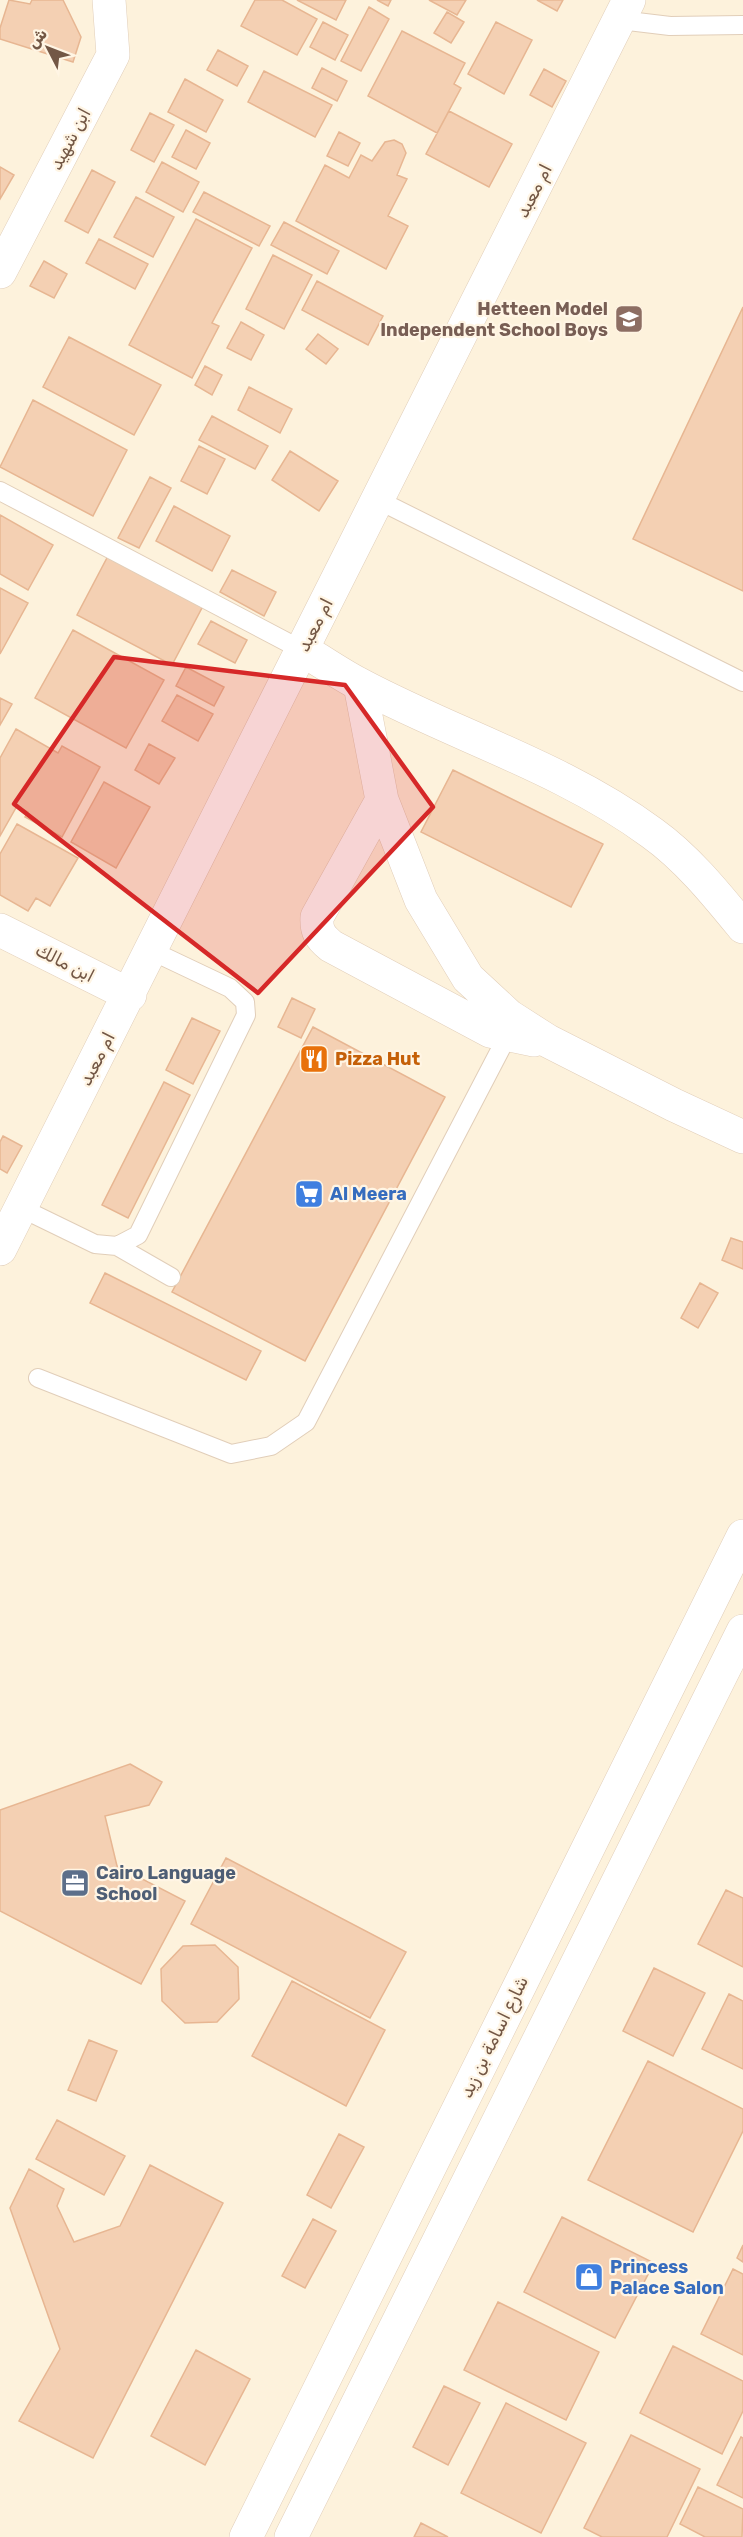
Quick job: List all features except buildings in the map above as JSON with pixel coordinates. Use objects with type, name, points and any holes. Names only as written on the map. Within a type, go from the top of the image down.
[{"type":"street","name":"ابن شهيد","points":[[0,272],[113,56],[109,0]]},
{"type":"street","name":"ام معبد","points":[[0,1249],[130,996],[625,10]]},
{"type":"street","points":[[302,650],[360,685],[550,773],[617,809],[654,834],[706,883],[743,927]]},
{"type":"street","points":[[360,685],[382,800],[421,900],[468,978],[509,1016],[548,1041],[743,1137]]},
{"type":"street","points":[[382,800],[321,908],[316,928],[321,938],[331,946],[490,1031],[522,1040],[548,1041]]},
{"type":"street","name":"ابن مالك","points":[[0,930],[130,996]]},
{"type":"street","name":"شارع اسامة بن زيد","points":[[246,2537],[743,1536]]},
{"type":"street","points":[[291,2537],[743,1631]]},
{"type":"lane","points":[[625,10],[670,26],[743,25]]},
{"type":"lane","points":[[0,491],[302,650]]},
{"type":"lane","points":[[378,500],[743,682]]},
{"type":"lane","points":[[117,1246],[138,1235],[246,1015],[245,1002],[230,988],[152,951]]},
{"type":"lane","points":[[38,1378],[231,1454],[272,1446],[306,1422],[508,1035]]},
{"type":"lane","points":[[21,1208],[88,1241],[117,1246],[171,1277]]},
{"type":"highlighted area","points":[[114,657],[345,685],[433,807],[258,993],[14,804]]},
{"type":"place","name":"Hetteen Model Independent School Boys","points":[[629,319]]},
{"type":"place","name":"Pizza Hut","points":[[314,1059]]},
{"type":"place","name":"Al Meera","points":[[309,1194]]},
{"type":"place","name":"Cairo Language School","points":[[75,1883]]},
{"type":"place","name":"Princess Palace Salon","points":[[589,2277]]}]
